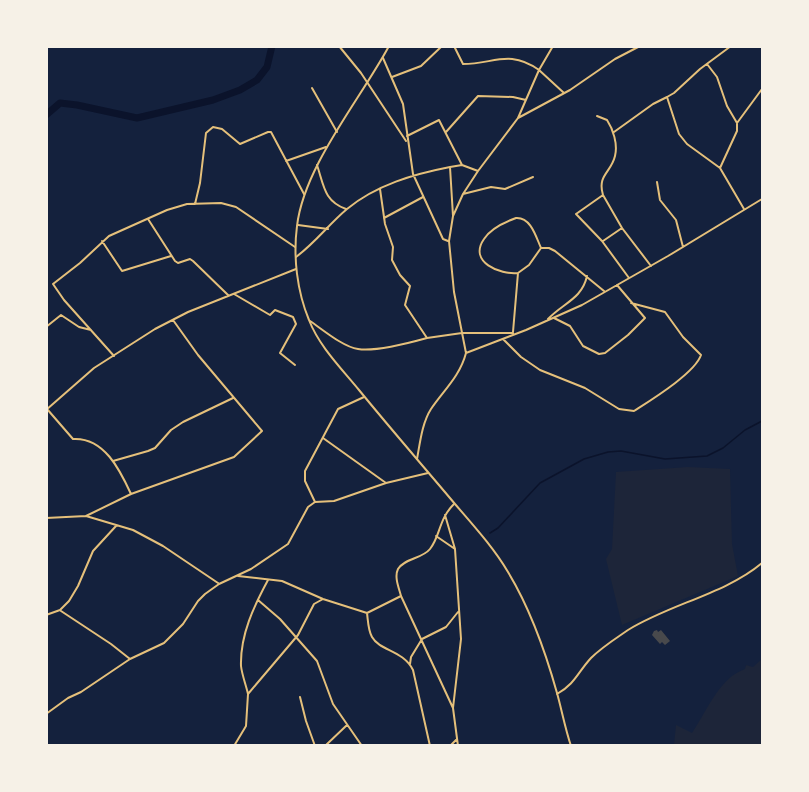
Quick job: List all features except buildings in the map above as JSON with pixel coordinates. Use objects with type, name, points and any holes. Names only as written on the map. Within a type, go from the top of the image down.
[{"type":"street","points":[[339,46],[368,84],[408,144]]},
{"type":"street","points":[[389,46],[317,165],[304,194],[295,247],[296,269],[309,321],[328,353],[455,504],[507,570],[526,603],[538,631],[571,746]]},
{"type":"street","points":[[392,77],[421,66],[442,46]]},
{"type":"street","points":[[454,46],[463,64],[506,58],[527,62],[564,93]]},
{"type":"street","points":[[453,216],[463,194],[478,171],[518,118],[539,70],[553,46]]},
{"type":"street","points":[[518,118],[564,93],[615,59],[640,46]]},
{"type":"street","points":[[614,132],[653,104],[674,93],[731,46]]},
{"type":"street","points":[[383,58],[403,104],[413,174],[443,239],[449,241]]},
{"type":"street","points":[[707,64],[717,77],[727,106],[737,123],[737,131],[720,168]]},
{"type":"street","points":[[312,88],[337,132]]},
{"type":"street","points":[[737,123],[762,89]]},
{"type":"street","points":[[446,132],[478,96],[513,97],[526,100]]},
{"type":"street","points":[[667,97],[676,127],[683,140],[720,168],[744,209]]},
{"type":"street","points":[[597,116],[607,120],[614,132],[615,155],[601,182],[603,195],[622,228],[651,266]]},
{"type":"street","points":[[407,136],[436,120],[441,122],[462,165]]},
{"type":"street","points":[[195,204],[206,133],[213,127],[222,129],[240,144],[270,131],[304,194]]},
{"type":"street","points":[[286,161],[328,147]]},
{"type":"street","points":[[317,165],[328,199],[336,206],[346,209]]},
{"type":"street","points":[[296,257],[346,209],[380,189],[413,174],[450,167],[462,165],[478,171]]},
{"type":"street","points":[[417,459],[425,420],[453,382],[466,353],[454,292],[449,241],[453,216],[450,167]]},
{"type":"street","points":[[463,194],[491,187],[505,189],[533,177]]},
{"type":"street","points":[[657,182],[660,200],[676,220],[683,247]]},
{"type":"street","points":[[380,189],[384,218],[393,247],[392,260],[410,286],[406,309],[427,338]]},
{"type":"street","points":[[603,195],[576,214],[602,241],[629,278]]},
{"type":"street","points":[[384,218],[423,197]]},
{"type":"street","points":[[466,353],[554,318],[605,292],[762,199]]},
{"type":"street","points":[[114,356],[52,284],[80,263],[102,241],[167,210],[195,204],[221,203],[236,207],[295,247]]},
{"type":"street","points":[[522,218],[528,222],[541,248],[529,265],[518,273],[512,274],[495,271],[484,262],[480,248],[486,236],[498,226],[522,218]]},
{"type":"street","points":[[148,219],[178,263],[189,259],[193,261],[228,296]]},
{"type":"street","points":[[297,225],[327,229]]},
{"type":"street","points":[[602,241],[622,228]]},
{"type":"street","points":[[102,241],[122,271],[171,255]]},
{"type":"street","points":[[541,248],[555,251],[605,292]]},
{"type":"street","points":[[132,494],[113,461],[97,445],[83,439],[73,439],[47,409],[94,368],[155,329],[296,269]]},
{"type":"street","points":[[513,334],[518,273]]},
{"type":"street","points":[[546,321],[581,292],[587,276]]},
{"type":"street","points":[[554,318],[570,326],[587,350],[602,354],[644,320],[644,316],[617,285]]},
{"type":"street","points":[[234,294],[270,315],[275,310],[293,317],[296,324],[279,353],[295,365]]},
{"type":"street","points":[[503,339],[521,357],[540,370],[585,388],[619,409],[634,411],[678,381],[699,361],[701,355],[683,338],[665,312],[632,303]]},
{"type":"street","points":[[46,327],[61,315],[79,327],[91,330]]},
{"type":"street","points":[[86,516],[132,494],[234,456],[261,433],[260,426],[233,398],[173,320]]},
{"type":"street","points":[[309,321],[357,350],[462,333],[513,334]]},
{"type":"street","points":[[315,502],[304,476],[305,471],[338,409],[364,397]]},
{"type":"street","points":[[113,461],[155,448],[171,430],[183,422],[233,398]]},
{"type":"street","points":[[323,438],[386,483]]},
{"type":"street","points":[[46,714],[130,659],[164,643],[183,624],[198,601],[219,584],[262,562],[288,544],[304,512],[315,502],[334,501],[386,483],[429,473]]},
{"type":"street","points":[[453,708],[401,596],[397,580],[399,568],[428,552],[445,514],[455,504]]},
{"type":"street","points":[[445,514],[455,549],[461,645],[453,708],[458,746]]},
{"type":"street","points":[[46,518],[86,516],[133,530],[163,546],[219,584]]},
{"type":"street","points":[[47,613],[60,610],[69,601],[93,551],[117,525]]},
{"type":"street","points":[[436,536],[455,549]]},
{"type":"street","points":[[557,694],[574,682],[596,653],[624,633],[657,614],[744,576],[762,563]]},
{"type":"street","points":[[237,576],[287,582],[323,599],[367,613],[401,596]]},
{"type":"street","points":[[234,746],[246,726],[248,694],[241,666],[243,641],[268,579]]},
{"type":"street","points":[[248,694],[295,638],[314,604],[323,599]]},
{"type":"street","points":[[258,600],[280,619],[317,661],[333,704],[362,746]]},
{"type":"street","points":[[60,610],[130,659]]},
{"type":"street","points":[[429,746],[423,709],[410,664],[411,657],[422,639],[446,627],[458,612]]},
{"type":"street","points":[[367,613],[370,631],[375,640],[410,664]]},
{"type":"street","points":[[300,696],[315,746]]},
{"type":"street","points":[[325,746],[347,724]]},
{"type":"street","points":[[450,746],[457,739]]},
{"type":"shaded area","points":[[688,467],[730,469],[732,544],[738,576],[622,625],[606,559],[612,549],[616,472]]},
{"type":"shaded area","points":[[762,659],[762,745],[674,745],[676,725],[692,733],[721,687],[736,673],[745,669],[746,665],[753,667]]},
{"type":"waterway","points":[[46,115],[60,103],[137,118],[213,100],[240,90],[257,80],[267,67],[272,46]]},
{"type":"waterway","points":[[490,533],[498,528],[540,483],[584,459],[621,451],[665,459],[707,456],[723,448],[745,430],[762,421]]}]
